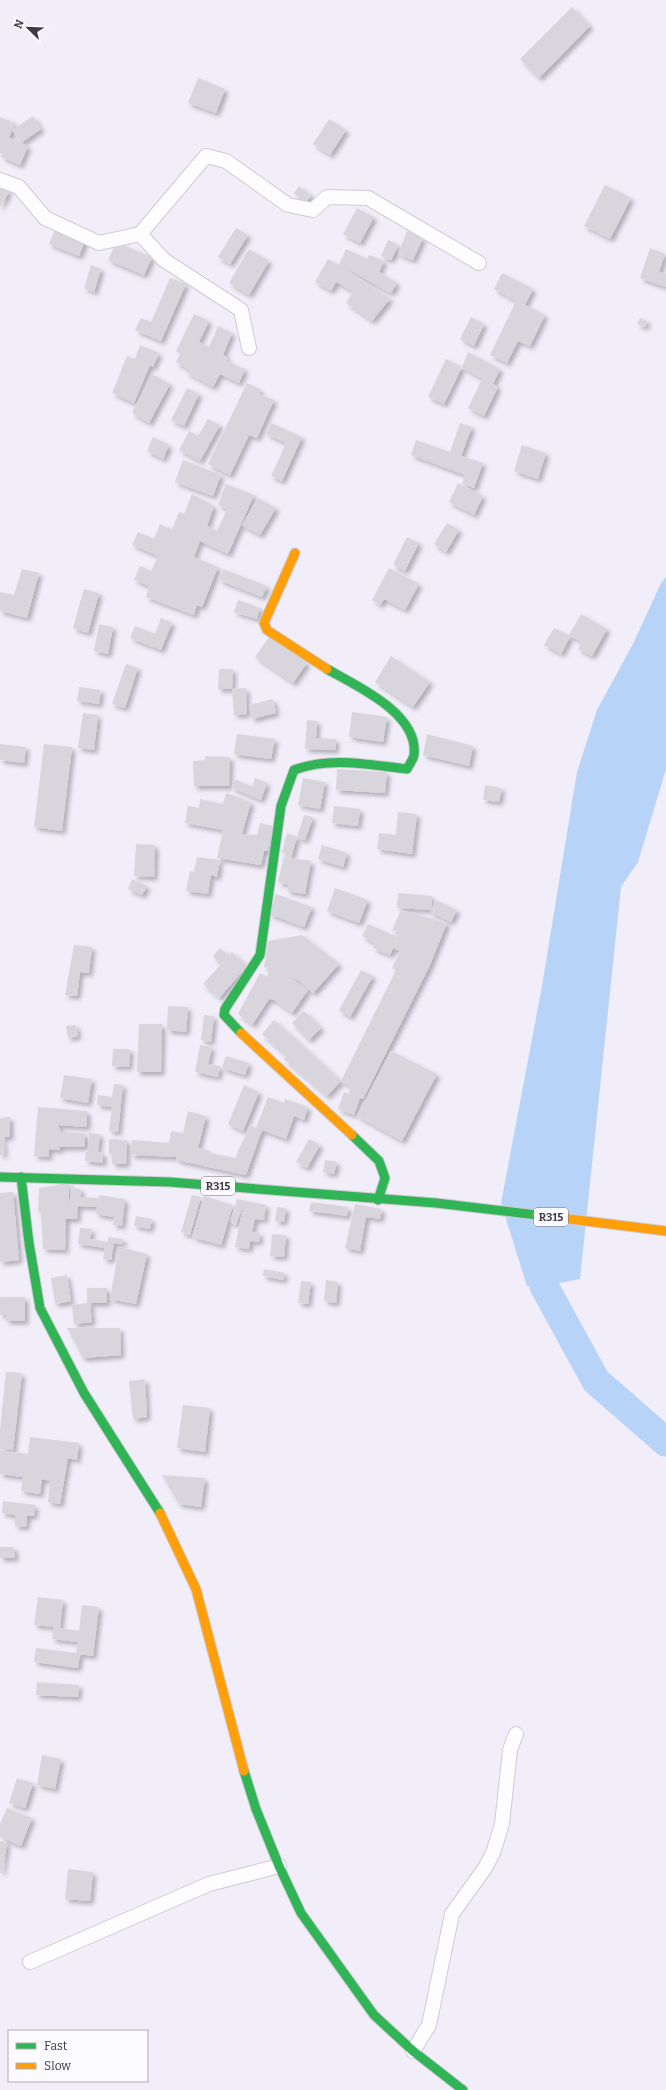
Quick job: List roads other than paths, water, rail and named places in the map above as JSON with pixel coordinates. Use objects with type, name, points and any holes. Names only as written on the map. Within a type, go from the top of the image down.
[{"type":"street","points":[[0,180],[20,187],[44,218],[100,243],[140,234],[206,156],[226,161],[288,205],[313,210],[327,196],[368,198],[479,263]]},
{"type":"street","points":[[140,234],[164,260],[241,310],[249,348]]},
{"type":"street","points":[[295,553],[265,618],[264,623],[267,630],[326,669],[384,702],[402,718],[412,740],[414,756],[407,770],[322,760],[305,764],[294,770],[281,806],[260,954],[225,1009],[224,1015],[227,1020],[379,1161],[385,1178],[378,1200]]},
{"type":"street","name":"R315","points":[[0,1177],[169,1182],[378,1200],[436,1203],[666,1231]]},
{"type":"street","points":[[21,1177],[29,1243],[40,1308],[84,1393],[166,1522],[196,1589],[238,1752],[256,1809],[279,1866],[301,1913],[374,2015],[413,2050],[463,2090]]},
{"type":"street","points":[[413,2050],[429,2025],[452,1914],[485,1868],[493,1853],[502,1824],[510,1750],[516,1734]]},
{"type":"street","points":[[30,1962],[209,1884],[279,1866]]},
{"type":"water","points":[[666,577],[666,769],[638,862],[621,887],[580,1279],[544,1286],[527,1286],[501,1203],[542,986],[577,772],[597,710],[634,642],[661,583]]},
{"type":"waterway","points":[[544,1247],[544,1286],[596,1381],[666,1442]]}]
